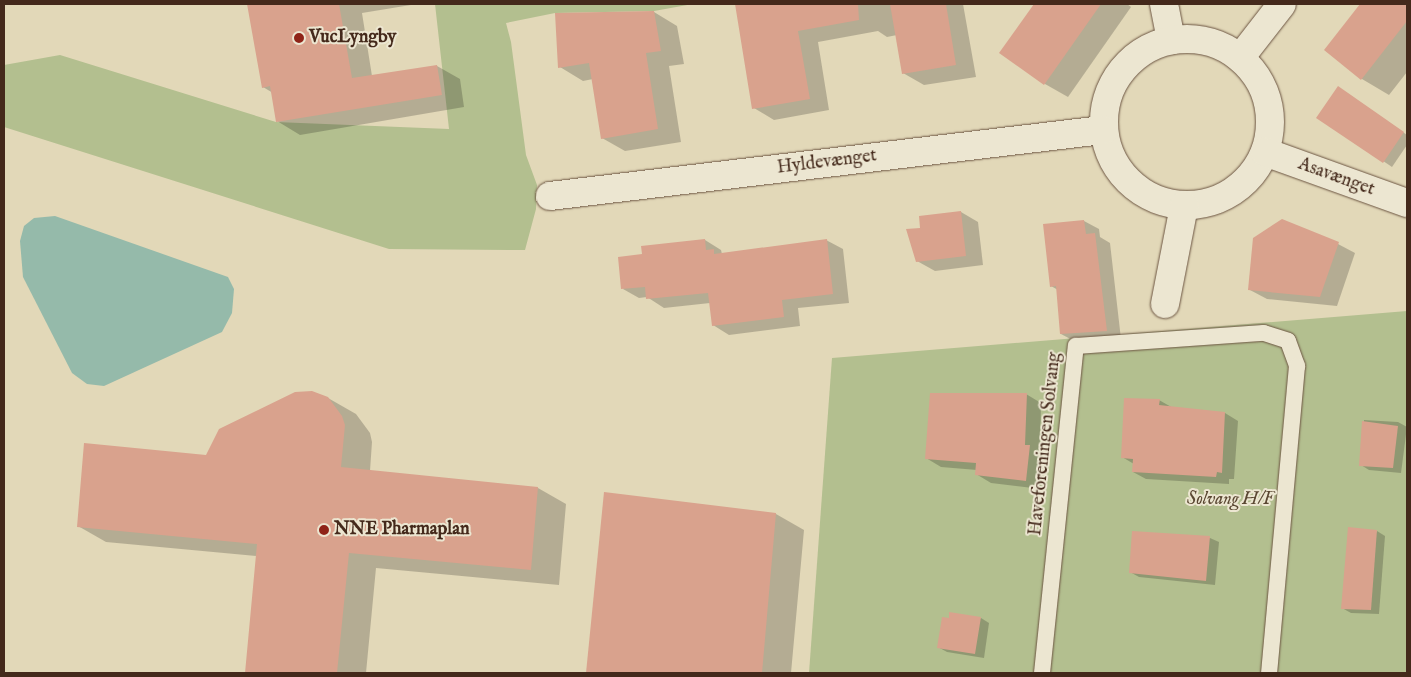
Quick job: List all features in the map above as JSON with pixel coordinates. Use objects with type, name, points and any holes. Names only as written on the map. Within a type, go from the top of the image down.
[{"type":"street","points":[[1164,4],[1171,40]]},
{"type":"street","points":[[1240,58],[1282,4]]},
{"type":"street","points":[[1195,39],[1219,45],[1240,58],[1262,85],[1271,118],[1265,152],[1252,175],[1233,192],[1209,203],[1184,206],[1154,200],[1129,183],[1111,158],[1103,130],[1106,99],[1120,72],[1142,51],[1171,40],[1195,39]]},
{"type":"street","name":"Hyldevænget","points":[[550,196],[1103,130]]},
{"type":"street","name":"Asavænget","points":[[1265,152],[1407,203]]},
{"type":"street","points":[[1166,304],[1184,206]]},
{"type":"lane","name":"Haveforeningen Solvang","points":[[1042,673],[1076,346],[1264,333],[1288,342],[1297,366],[1269,673]]},
{"type":"green space","points":[[435,4],[693,4],[654,11],[555,13],[506,23],[511,42],[526,155],[537,185],[536,209],[525,250],[389,249],[4,127],[4,65],[60,55],[276,122],[449,129]]},
{"type":"green space","name":"Solvang H/F","points":[[1407,311],[1407,673],[809,673],[832,358]]},
{"type":"shaded area","points":[[55,216],[228,277],[234,289],[232,313],[222,332],[104,386],[87,384],[72,373],[23,277],[20,241],[24,226],[34,218]]},
{"type":"building","points":[[247,4],[339,4],[352,78],[437,65],[442,95],[276,122],[270,86],[262,88]]},
{"type":"building","points":[[735,4],[858,4],[859,20],[798,31],[810,99],[752,109]]},
{"type":"building","points":[[890,4],[946,4],[956,65],[902,74]]},
{"type":"building","points":[[1034,4],[1101,4],[1044,85],[999,53]]},
{"type":"building","points":[[1360,4],[1407,4],[1407,21],[1361,80],[1324,50]]},
{"type":"building","points":[[654,11],[661,51],[646,53],[658,129],[601,139],[589,63],[558,68],[555,13]]},
{"type":"building","points":[[1338,86],[1404,132],[1383,163],[1316,118]]},
{"type":"building","points":[[961,211],[966,256],[916,262],[906,229],[920,228],[919,216]]},
{"type":"building","points":[[1282,219],[1339,242],[1320,297],[1248,290],[1253,238]]},
{"type":"building","points":[[1084,220],[1086,234],[1095,233],[1107,331],[1060,334],[1056,286],[1050,287],[1043,224]]},
{"type":"building","points":[[705,239],[706,250],[714,249],[714,254],[827,239],[833,294],[782,300],[784,317],[712,326],[708,293],[646,299],[645,287],[621,289],[618,257],[642,254],[641,246]]},
{"type":"building","name":"NNE Pharmaplan","points":[[312,391],[328,397],[342,416],[345,425],[341,467],[538,487],[531,570],[349,553],[337,673],[245,673],[257,544],[77,527],[84,443],[206,455],[219,429],[295,392]]},
{"type":"building","points":[[930,393],[1027,393],[1025,445],[1030,445],[1026,481],[975,475],[976,463],[925,459]]},
{"type":"building","points":[[1124,398],[1160,399],[1159,405],[1225,412],[1222,473],[1217,472],[1216,477],[1132,472],[1133,459],[1121,458]]},
{"type":"building","points":[[1362,421],[1398,426],[1393,468],[1359,466]]},
{"type":"building","points":[[604,492],[776,513],[762,673],[586,673]]},
{"type":"building","points":[[1348,527],[1377,530],[1371,610],[1341,609]]},
{"type":"building","points":[[1132,531],[1210,536],[1206,581],[1129,573]]},
{"type":"building","points":[[949,612],[981,617],[975,654],[937,648],[942,617],[949,618]]},
{"type":"place","name":"VucLyngby","points":[[299,38]]},
{"type":"place","name":"NNE Pharmaplan","points":[[324,530]]}]
